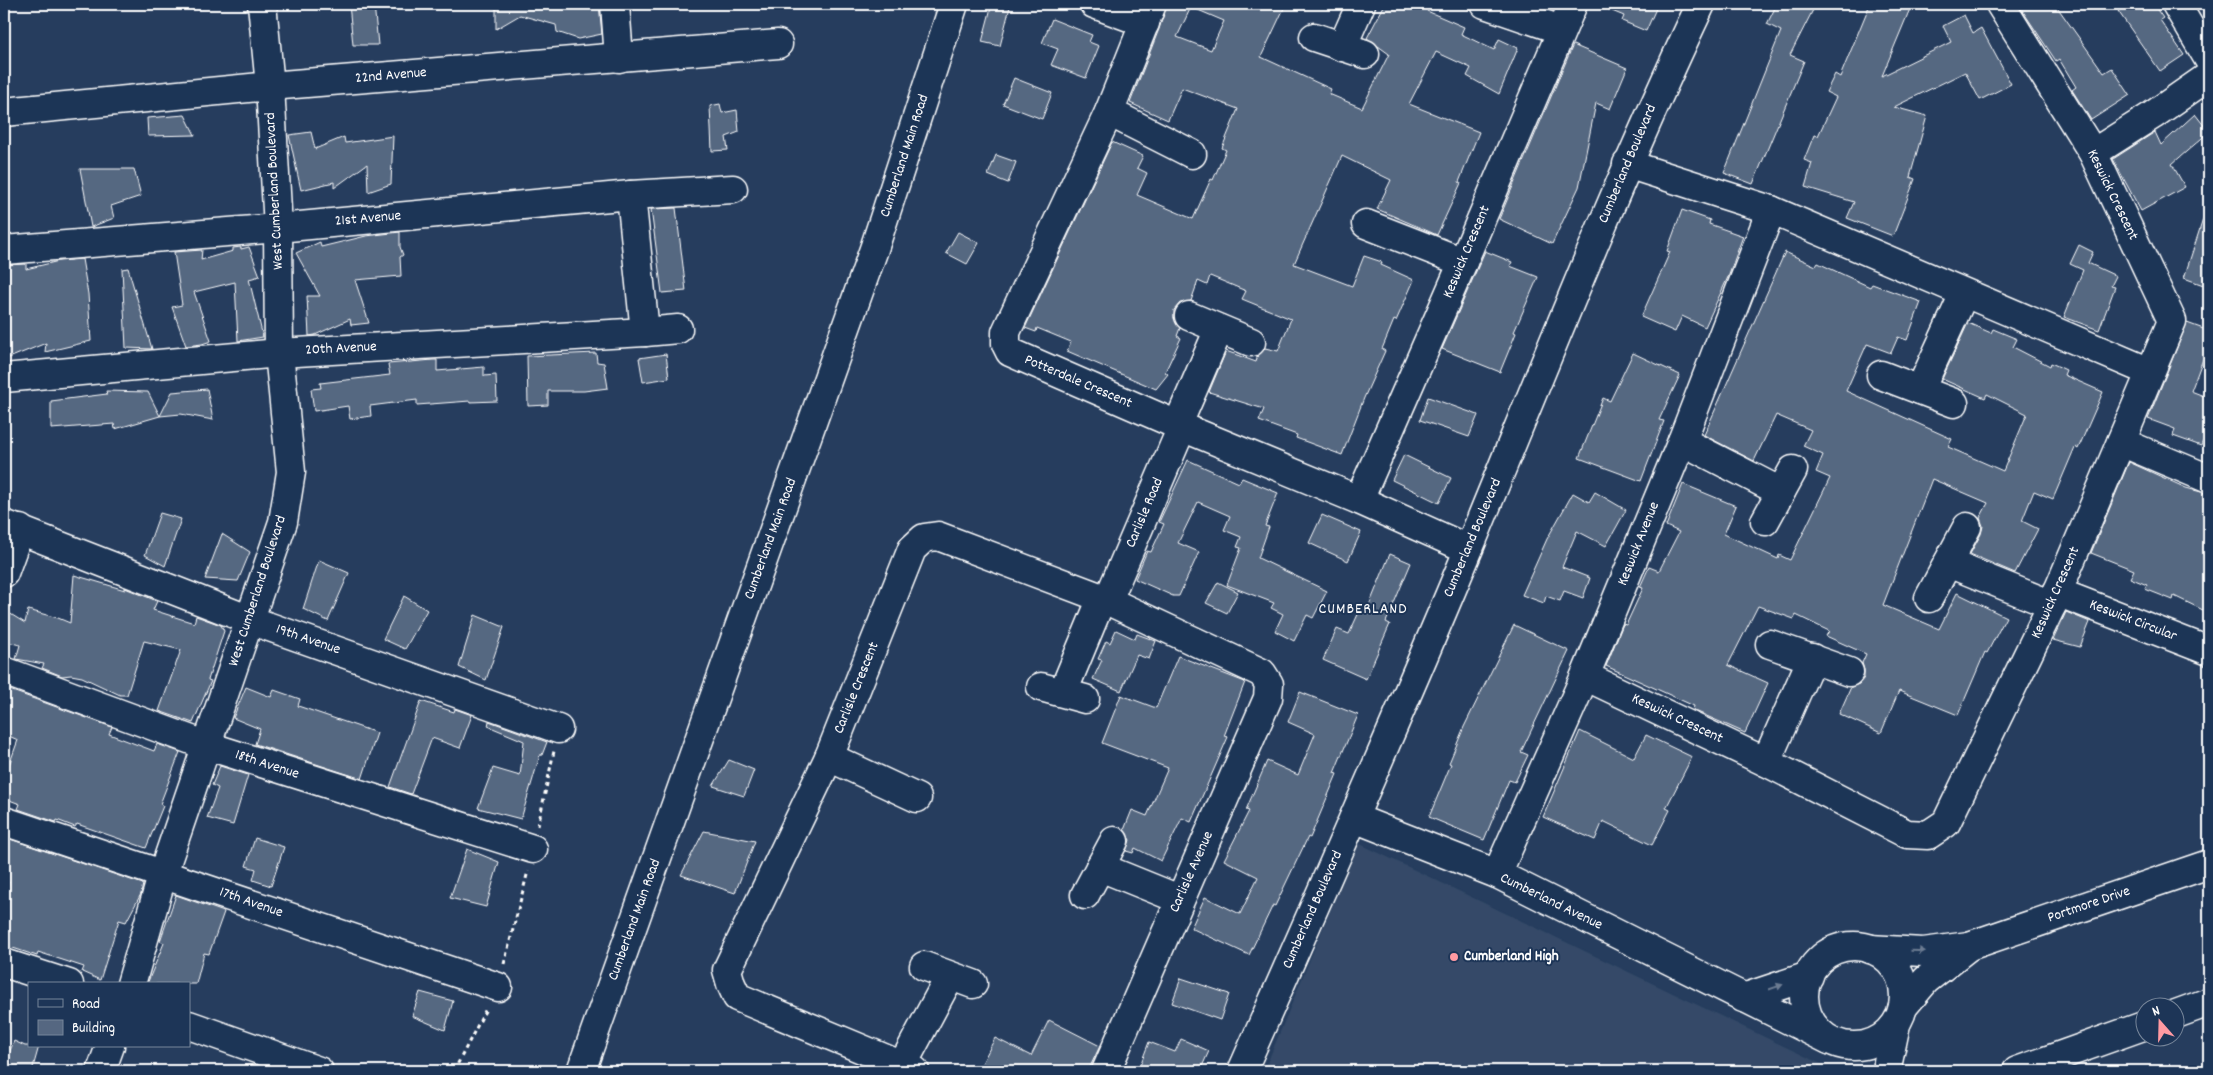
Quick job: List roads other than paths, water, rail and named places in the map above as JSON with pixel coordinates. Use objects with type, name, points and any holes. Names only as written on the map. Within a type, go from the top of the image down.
[{"type":"street","name":"West Cumberland Boulevard","points":[[133,982],[163,873],[205,745],[284,522],[291,472],[279,353],[278,228],[270,86],[262,4]]},
{"type":"street","points":[[614,4],[619,58]]},
{"type":"street","name":"Cumberland Main Road","points":[[585,1070],[871,259],[954,4]]},
{"type":"street","points":[[1094,4],[1148,14]]},
{"type":"street","points":[[1314,37],[1354,51],[1360,4]]},
{"type":"street","points":[[1485,4],[1561,30]]},
{"type":"street","name":"Keswick Crescent","points":[[1360,500],[1572,4]]},
{"type":"street","name":"Cumberland Boulevard","points":[[1242,1071],[1354,818],[1468,550],[1627,164],[1701,4]]},
{"type":"street","name":"Keswick Crescent","points":[[1585,676],[1766,762],[1908,834],[1928,835],[1946,824],[2054,598],[2172,321],[2093,153],[2000,4]]},
{"type":"street","points":[[2176,4],[2209,60]]},
{"type":"street","name":"Potterdale Crescent","points":[[1148,14],[1109,112],[1006,332],[1006,344],[1010,352],[1180,426],[1360,500],[1468,550]]},
{"type":"street","name":"22nd Avenue","points":[[4,112],[270,86],[778,44]]},
{"type":"street","points":[[2093,153],[2153,115],[2209,76]]},
{"type":"street","points":[[1109,112],[1192,154]]},
{"type":"street","points":[[1627,164],[1770,210],[2150,372]]},
{"type":"street","name":"21st Avenue","points":[[4,250],[278,228],[630,195],[733,189]]},
{"type":"street","points":[[630,195],[644,332]]},
{"type":"street","name":"Keswick Avenue","points":[[1497,874],[1585,676],[1682,441],[1770,210]]},
{"type":"street","points":[[1366,224],[1463,262]]},
{"type":"street","points":[[1920,390],[1964,294]]},
{"type":"street","points":[[1189,316],[1251,342]]},
{"type":"street","name":"20th Avenue","points":[[4,378],[279,353],[644,332],[678,328]]},
{"type":"street","name":"Carlisle Road","points":[[1063,693],[1180,426],[1219,329]]},
{"type":"street","points":[[1881,375],[1954,403]]},
{"type":"street","points":[[1682,441],[1787,481],[1765,522]]},
{"type":"street","points":[[2121,442],[2209,479]]},
{"type":"street","points":[[4,573],[12,526]]},
{"type":"street","name":"19th Avenue","points":[[12,526],[250,620],[558,728]]},
{"type":"street","points":[[1929,598],[1967,527]]},
{"type":"street","name":"Carlisle Crescent","points":[[898,1067],[737,997],[727,970],[829,757],[912,549],[924,538],[938,536],[1105,599],[1262,673]]},
{"type":"street","name":"Keswick Circular","points":[[1948,563],[2209,651]]},
{"type":"street","points":[[1770,644],[1848,672]]},
{"type":"street","points":[[1766,762],[1812,658]]},
{"type":"street","name":"18th Avenue","points":[[4,671],[205,745],[533,849]]},
{"type":"street","name":"Carlisle Avenue","points":[[1106,1071],[1179,899],[1268,698],[1269,684],[1262,673]]},
{"type":"street","points":[[829,757],[919,798]]},
{"type":"street","name":"Cumberland Avenue","points":[[1354,818],[1497,874],[1743,998],[1838,1043],[1873,1071]]},
{"type":"street","name":"17th Avenue","points":[[4,821],[498,987]]},
{"type":"street","points":[[1085,895],[1114,841]]},
{"type":"street","name":"Portmore Drive","points":[[1869,949],[1922,952],[1969,946],[2209,864]]},
{"type":"street","points":[[1100,867],[1179,899]]},
{"type":"street","points":[[1888,1071],[1888,1062],[1900,1016],[1904,989],[1898,971],[1886,957],[1869,949],[1852,946],[1834,951],[1819,961],[1808,976],[1804,994],[1807,1012],[1815,1028],[1838,1043],[1865,1045],[1882,1038],[1900,1016]]},
{"type":"street","name":"Portmore Drive","points":[[1900,1016],[1926,980],[1969,946]]},
{"type":"street","points":[[4,963],[63,982]]},
{"type":"street","points":[[898,1067],[961,980],[924,966]]},
{"type":"street","points":[[1743,998],[1808,976]]},
{"type":"street","points":[[2186,1010],[2209,1002]]},
{"type":"street","points":[[190,1025],[319,1071]]},
{"type":"street","points":[[2017,1071],[2136,1029]]},
{"type":"street","points":[[101,1071],[109,1048]]},
{"type":"place","name":"Cumberland High","points":[[1454,957]]},
{"type":"district","name":"CUMBERLAND","points":[[1363,609]]}]
